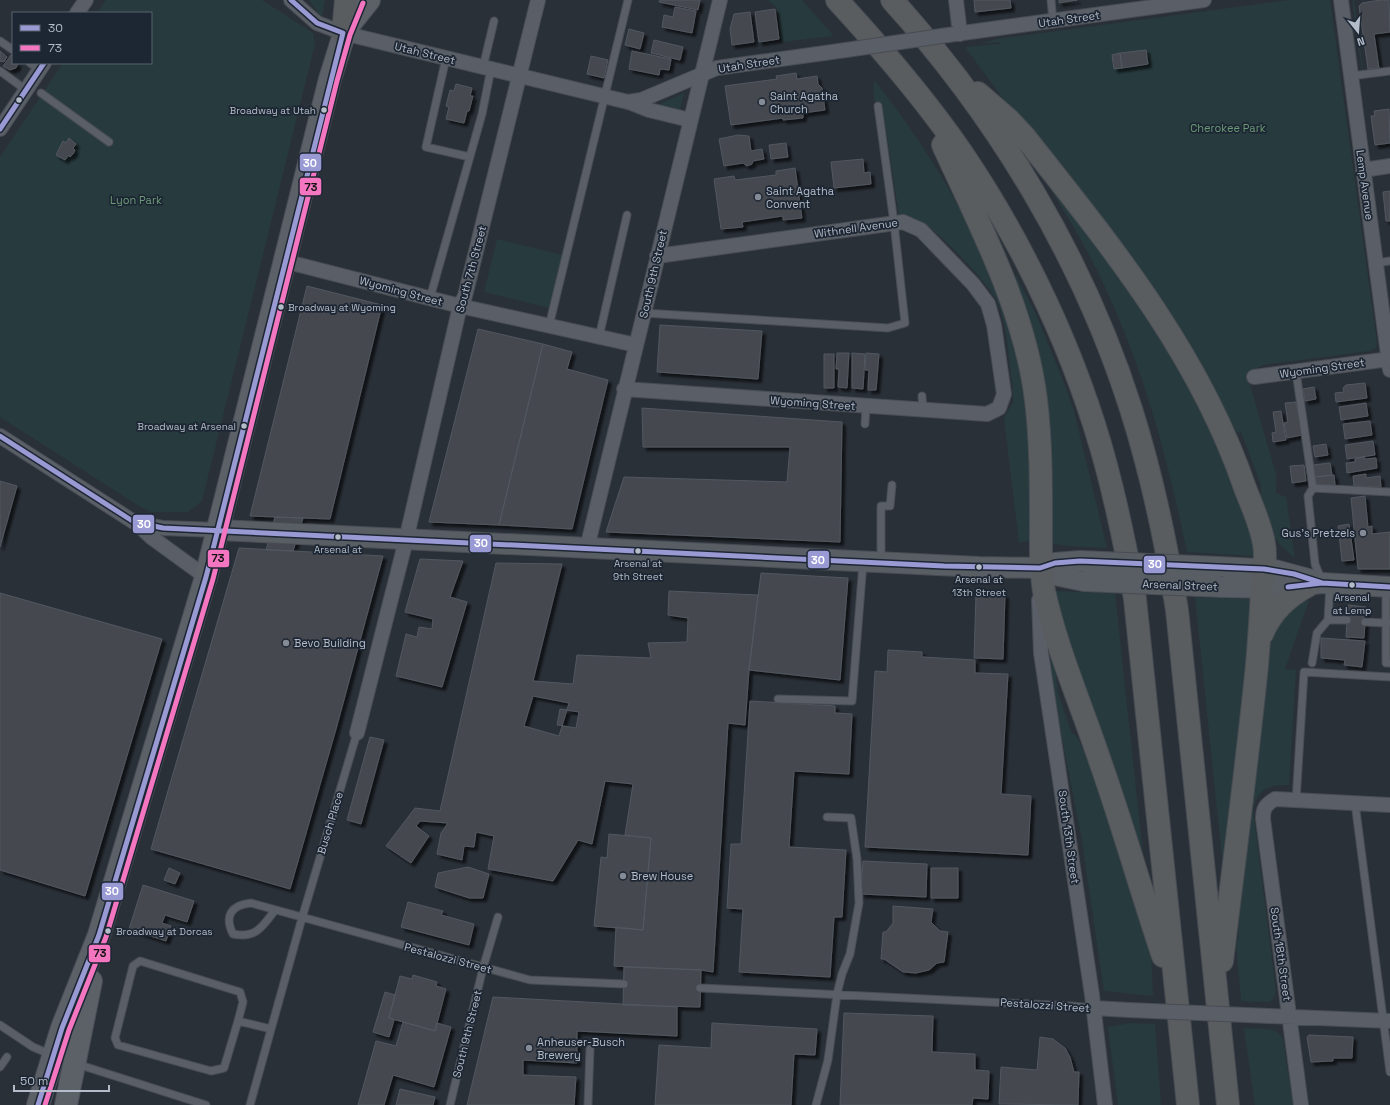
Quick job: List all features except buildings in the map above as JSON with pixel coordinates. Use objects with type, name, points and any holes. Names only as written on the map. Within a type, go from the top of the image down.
[{"type":"highway","points":[[343,33],[346,0]]},
{"type":"highway","points":[[837,0],[922,98],[963,154],[999,213],[1032,273],[1063,341],[1086,400],[1106,464],[1122,531],[1135,599],[1188,1105]]},
{"type":"highway","points":[[892,0],[960,82],[1013,158],[1048,218],[1079,279],[1108,344],[1131,408],[1150,475],[1166,541],[1177,610],[1228,1105]]},
{"type":"highway","points":[[960,82],[991,103],[1024,136],[1108,242],[1172,334],[1197,379],[1222,430],[1241,475],[1264,545],[1260,639],[1240,823],[1217,998]]},
{"type":"highway","points":[[922,98],[1003,280],[1028,360],[1036,398],[1040,448],[1040,568],[1054,627],[1118,810],[1176,993]]},
{"type":"highway","points":[[1260,639],[1275,610],[1296,592],[1320,584]]},
{"type":"main road","points":[[38,1105],[53,1055],[99,935],[206,577],[330,79],[343,33],[356,0]]},
{"type":"main road","points":[[343,33],[369,0]]},
{"type":"main road","name":"Arsenal Street","points":[[218,530],[872,563],[1040,568],[1055,563],[1080,561],[1219,567],[1263,578],[1320,584],[1388,587]]},
{"type":"main road","name":"Arsenal Street","points":[[1040,568],[1055,575],[1084,580],[1223,587],[1263,578]]},
{"type":"main road","points":[[66,1105],[99,935]]},
{"type":"street","points":[[78,12],[86,0]]},
{"type":"street","name":"Utah Street","points":[[291,0],[317,22],[343,33],[628,102],[641,100],[701,74],[725,66],[1053,21],[1147,4],[1204,0]]},
{"type":"street","name":"South 7th Street","points":[[406,540],[460,306],[465,296],[538,0]]},
{"type":"street","name":"South 9th Street","points":[[587,548],[624,389],[644,313],[720,0]]},
{"type":"street","points":[[956,0],[957,34]]},
{"type":"street","name":"Lemp Avenue","points":[[1341,0],[1390,363]]},
{"type":"street","points":[[0,129],[26,90],[38,65]]},
{"type":"street","points":[[628,102],[657,112],[690,120]]},
{"type":"street","points":[[1363,170],[1390,166]]},
{"type":"street","name":"Withnell Avenue","points":[[657,256],[903,222],[921,230],[973,284],[988,304],[994,326],[1004,394],[999,408]]},
{"type":"street","name":"Wyoming Street","points":[[284,260],[460,306],[636,345]]},
{"type":"street","name":"Wyoming Street","points":[[1254,378],[1296,372],[1390,363]]},
{"type":"street","name":"Wyoming Street","points":[[624,389],[866,406],[922,403],[987,414],[999,408]]},
{"type":"street","name":"Arsenal Street","points":[[0,436],[134,522],[151,537],[206,577]]},
{"type":"street","name":"Arsenal Street","points":[[134,522],[163,528],[218,530]]},
{"type":"street","name":"Busch Place","points":[[357,733],[406,540]]},
{"type":"street","name":"South 13th Street","points":[[1040,568],[1041,653],[1094,1008],[1106,1105]]},
{"type":"street","name":"South 18th Street","points":[[1296,801],[1275,799],[1267,804],[1263,810],[1263,819],[1301,1105]]},
{"type":"street","points":[[1296,801],[1390,805]]},
{"type":"street","name":"Pestalozzi Street","points":[[1094,1008],[1386,1021]]},
{"type":"lane","points":[[549,326],[628,0]]},
{"type":"lane","points":[[1051,0],[1053,21]]},
{"type":"lane","points":[[430,298],[482,114],[494,21]]},
{"type":"lane","points":[[0,41],[12,49]]},
{"type":"lane","points":[[446,58],[426,147],[470,157]]},
{"type":"lane","points":[[0,71],[26,90]]},
{"type":"lane","points":[[1351,76],[1390,71]]},
{"type":"lane","points":[[41,93],[110,142]]},
{"type":"lane","points":[[644,313],[888,328],[905,323],[894,223],[878,106]]},
{"type":"lane","points":[[599,337],[627,215]]},
{"type":"lane","points":[[1376,263],[1390,261]]},
{"type":"lane","points":[[1296,372],[1313,488],[1308,496],[1315,564],[1328,620]]},
{"type":"lane","points":[[865,424],[866,406]]},
{"type":"lane","points":[[778,699],[852,701],[881,506],[890,506],[892,485]]},
{"type":"lane","points":[[1313,488],[1390,492]]},
{"type":"lane","points":[[1388,587],[1386,663],[1390,663]]},
{"type":"lane","points":[[1312,663],[1317,633],[1328,620],[1347,620]]},
{"type":"lane","points":[[1365,622],[1388,623]]},
{"type":"lane","points":[[1296,801],[1304,672],[1390,677]]},
{"type":"lane","name":"Busch Place","points":[[250,1105],[302,918],[357,733]]},
{"type":"lane","points":[[1355,803],[1386,1021],[1390,1072]]},
{"type":"lane","points":[[816,1105],[828,1060],[837,994],[842,974],[850,954],[859,903],[857,859],[851,818],[827,817]]},
{"type":"lane","name":"Pestalozzi Street","points":[[275,910],[256,932],[244,937],[234,934],[230,928],[228,917],[233,910],[242,904],[251,903],[530,980],[624,984]]},
{"type":"lane","name":"South 9th Street","points":[[450,1105],[483,968],[498,917]]},
{"type":"lane","points":[[140,961],[240,992],[243,1002],[238,1021],[224,1068],[211,1071],[118,1045],[115,1038],[133,966],[140,961]]},
{"type":"lane","name":"Pestalozzi Street","points":[[700,988],[1094,1008]]},
{"type":"lane","points":[[238,1021],[271,1029]]},
{"type":"lane","points":[[0,1025],[33,1047],[53,1055],[206,1105]]},
{"type":"lane","points":[[588,1105],[590,1049]]},
{"type":"lane","points":[[0,1067],[7,1057]]},
{"type":"green space","name":"Lyon Park","points":[[106,0],[262,0],[313,33],[315,44],[202,501],[188,512],[151,512],[139,506],[0,417],[0,157],[62,64],[152,64],[152,12],[98,12]]},
{"type":"green space","points":[[309,0],[325,0],[322,18]]},
{"type":"green space","points":[[768,0],[802,0],[834,36],[782,42],[777,8]]},
{"type":"green space","name":"Cherokee Park","points":[[1288,0],[1330,0],[1377,343],[1376,348],[1370,351],[1263,365],[1249,373],[1251,388],[1276,474],[1276,493],[1286,497],[1295,558],[1282,547],[1272,534],[1261,510],[1261,485],[1241,432],[1237,433],[1231,422],[1054,168],[965,47],[1001,44],[998,42],[979,44],[997,39]]},
{"type":"green space","points":[[1352,0],[1354,0],[1363,70],[1362,70]]},
{"type":"green space","points":[[875,81],[914,134],[949,190],[980,248],[1004,309],[1015,349],[1027,415],[1031,419],[1031,540],[1019,543],[1004,418],[1013,402],[1013,390],[1006,334],[998,303],[994,295],[977,274],[934,231],[913,220],[899,216],[882,103],[874,101],[873,87]]},
{"type":"green space","points":[[684,93],[680,109],[659,105],[660,104]]},
{"type":"green space","points":[[1018,139],[1102,248],[1193,384],[1255,539],[1253,556],[1187,552],[1160,438],[1136,363],[1122,326],[1081,240],[1055,196]]},
{"type":"green space","points":[[497,239],[563,255],[550,308],[484,292]]},
{"type":"green space","points":[[1004,254],[1036,314],[1066,388],[1074,411],[1107,548],[1068,546],[1049,543]]},
{"type":"green space","points":[[1054,591],[1115,593],[1146,883],[1061,631]]},
{"type":"green space","points":[[1195,597],[1254,599],[1239,732],[1236,805],[1224,876]]},
{"type":"green space","points":[[1309,600],[1285,669],[1296,670],[1289,785],[1265,789],[1261,792],[1255,802],[1253,809],[1276,992],[1272,1000],[1268,1002],[1241,1001],[1236,942],[1238,939],[1241,883],[1271,633],[1277,622],[1287,612]]},
{"type":"green space","points":[[1047,639],[1055,666],[1058,693],[1072,734],[1075,734],[1093,766],[1151,948],[1153,996],[1104,991],[1081,835],[1051,682]]},
{"type":"green space","points":[[1130,1023],[1155,1024],[1161,1105],[1118,1105],[1108,1027]]},
{"type":"green space","points":[[1244,1028],[1271,1030],[1280,1035],[1283,1039],[1293,1105],[1255,1105]]},
{"type":"transit line","name":"30","points":[[38,1105],[62,1028],[99,935],[206,577],[343,33],[317,23],[291,0]]},
{"type":"transit line","name":"73","points":[[45,1105],[69,1030],[106,937],[213,579],[337,81],[350,35],[363,3]]},
{"type":"transit line","name":"30","points":[[0,129],[43,64]]},
{"type":"transit line","name":"30","points":[[0,436],[134,522],[163,528],[944,566],[1040,568],[1055,563],[1080,561],[1264,569],[1294,574],[1322,583]]},
{"type":"transit line","name":"30","points":[[1288,587],[1322,583],[1390,587]]},
{"type":"place","name":"Saint Agatha Church","points":[[762,102]]},
{"type":"place","name":"Broadway at Utah","points":[[324,110]]},
{"type":"place","name":"Saint Agatha Convent","points":[[758,197]]},
{"type":"place","name":"Broadway at Wyoming","points":[[281,307]]},
{"type":"place","name":"Broadway at Arsenal","points":[[244,426]]},
{"type":"place","name":"Gus's Pretzels","points":[[1363,533]]},
{"type":"place","name":"Arsenal at","points":[[338,537]]},
{"type":"place","name":"Arsenal at 9th Street","points":[[638,551]]},
{"type":"place","name":"Arsenal at 13th Street","points":[[979,567]]},
{"type":"place","name":"Arsenal at Lemp","points":[[1352,585]]},
{"type":"place","name":"Bevo Building","points":[[286,643]]},
{"type":"place","name":"Brew House","points":[[623,876]]},
{"type":"place","name":"Broadway at Dorcas","points":[[108,931]]},
{"type":"place","name":"Anheuser-Busch Brewery","points":[[529,1048]]}]
